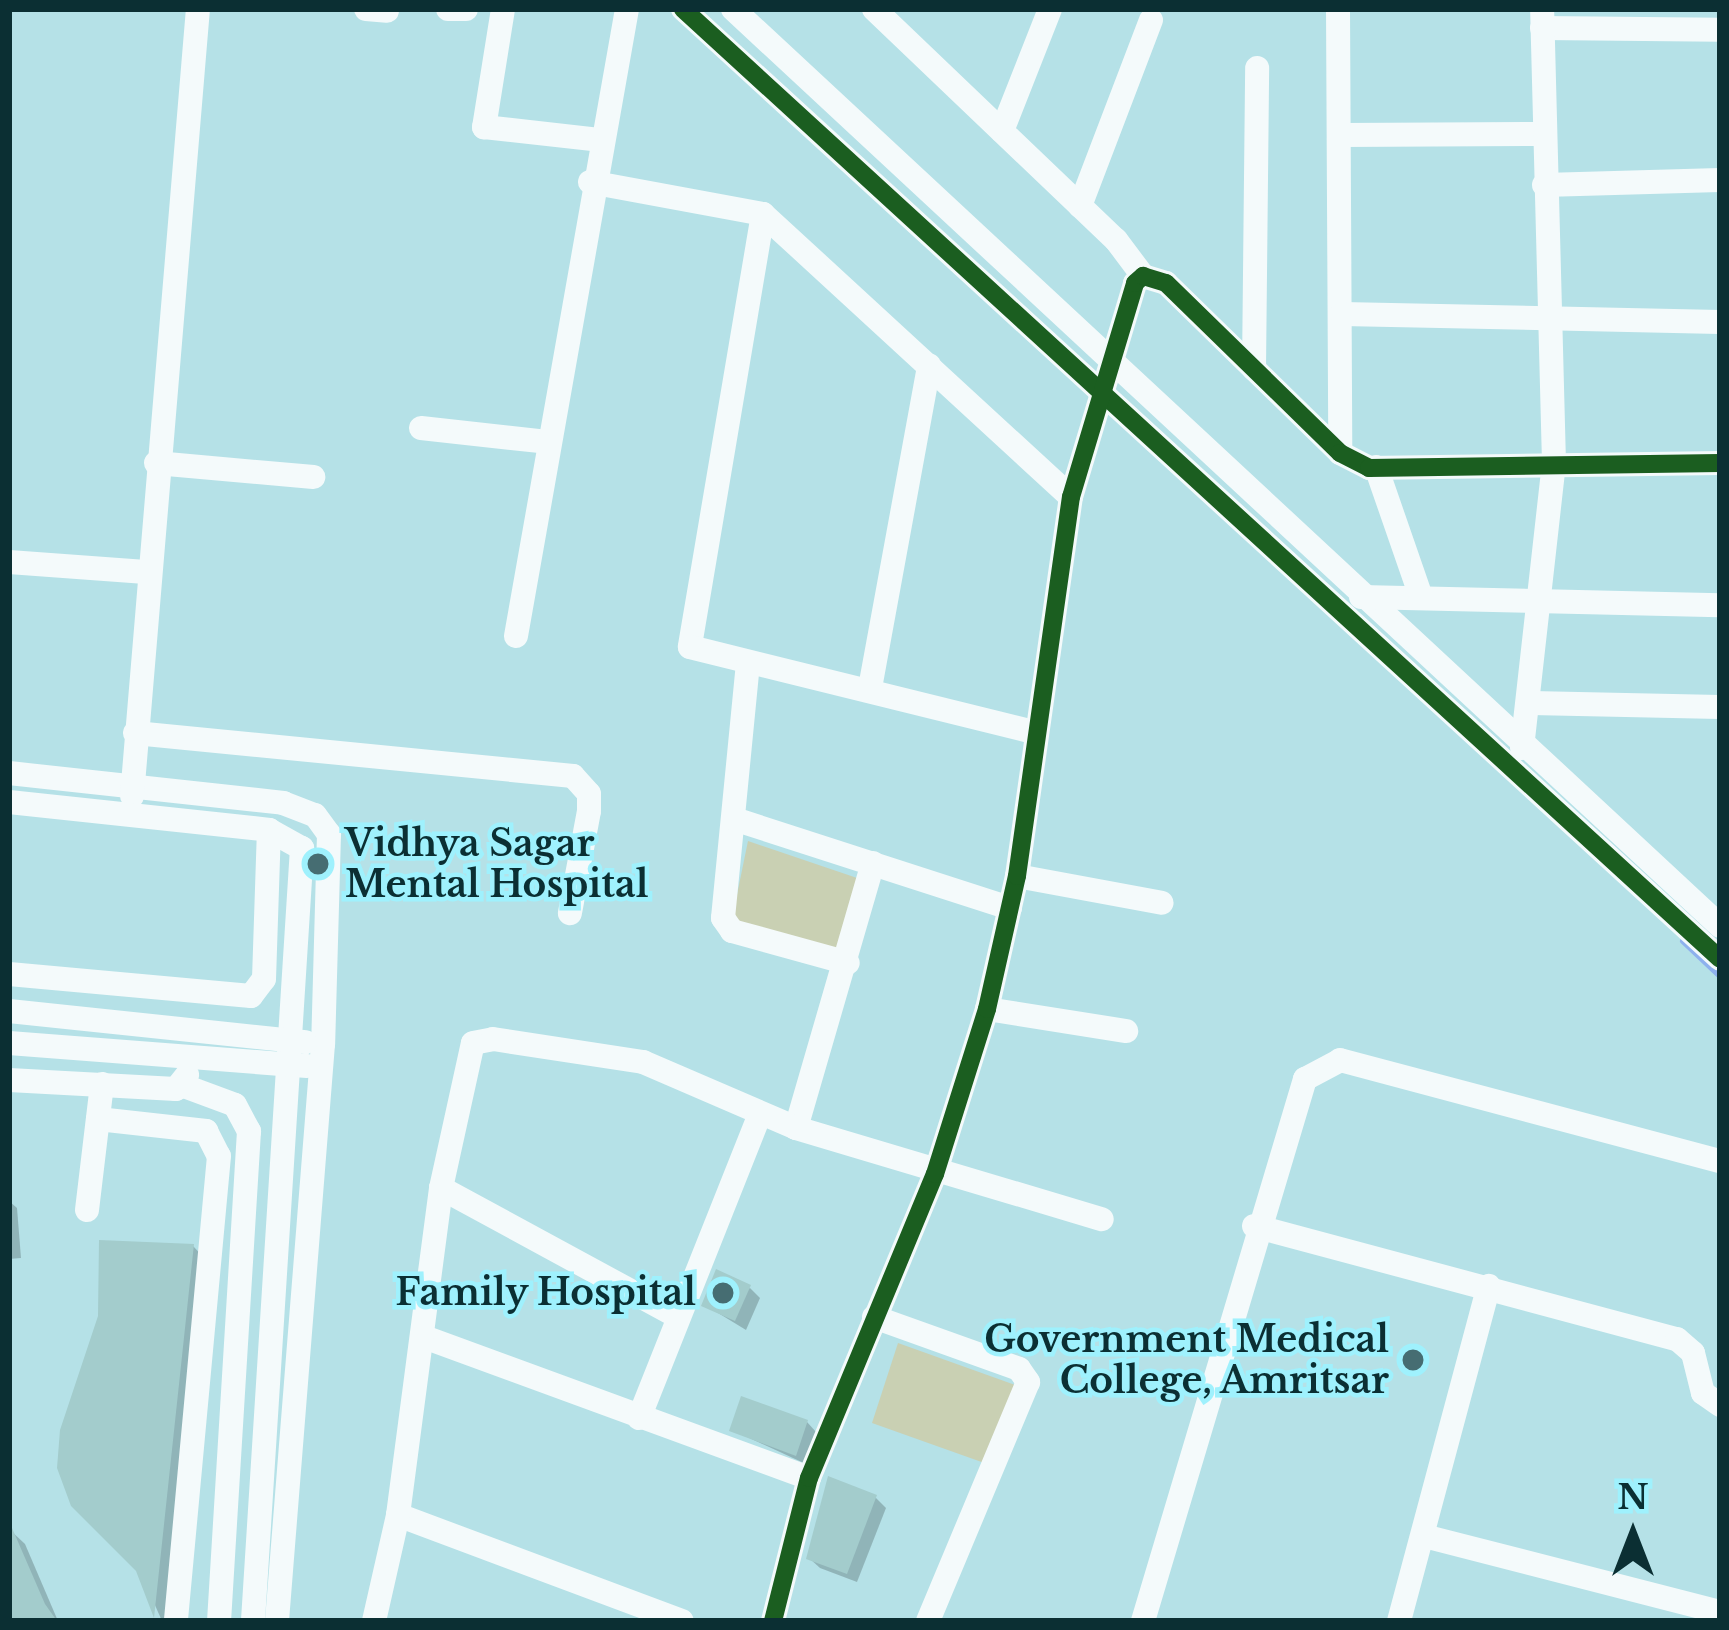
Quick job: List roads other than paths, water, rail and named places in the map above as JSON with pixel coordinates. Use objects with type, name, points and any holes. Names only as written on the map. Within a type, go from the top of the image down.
[{"type":"street","points":[[131,811],[146,572],[198,9]]},
{"type":"street","points":[[448,9],[466,9]]},
{"type":"street","points":[[502,9],[484,127],[599,140]]},
{"type":"street","points":[[516,636],[590,182],[627,9]]},
{"type":"street","points":[[683,9],[1720,959]]},
{"type":"street","points":[[733,9],[1522,748],[1720,926]]},
{"type":"street","points":[[874,9],[1080,206],[1143,276],[1166,283],[1340,453],[1376,467],[1720,463]]},
{"type":"street","points":[[1002,131],[1050,9]]},
{"type":"street","points":[[1338,9],[1340,453]]},
{"type":"street","points":[[1522,748],[1531,703],[1554,463],[1545,317],[1542,19],[1720,30]]},
{"type":"street","points":[[1080,206],[1151,20]]},
{"type":"street","points":[[1254,369],[1257,68]]},
{"type":"street","points":[[1342,135],[1543,134]]},
{"type":"street","points":[[1544,185],[1720,180]]},
{"type":"street","points":[[590,182],[763,214],[1072,497]]},
{"type":"street","points":[[763,214],[688,643],[748,663],[870,688],[1037,733]]},
{"type":"street","points":[[773,1621],[809,1478],[935,1174],[987,1009],[1017,876],[1072,497],[1105,398],[1131,289],[1143,276]]},
{"type":"street","points":[[1342,314],[1720,322]]},
{"type":"street","points":[[870,688],[929,364]]},
{"type":"street","points":[[421,428],[548,442]]},
{"type":"street","points":[[156,463],[314,477]]},
{"type":"street","points":[[1376,467],[1421,597]]},
{"type":"street","points":[[9,562],[146,572]]},
{"type":"street","points":[[1361,597],[1541,605],[1720,605]]},
{"type":"street","points":[[748,663],[722,907],[727,926],[848,963]]},
{"type":"street","points":[[1531,703],[1720,707]]},
{"type":"street","points":[[135,733],[573,776],[589,794],[589,811],[570,913]]},
{"type":"street","points":[[9,772],[299,806],[324,824],[331,844],[322,1056],[277,1621]]},
{"type":"street","points":[[9,802],[131,811],[269,830],[299,843],[331,844]]},
{"type":"street","points":[[734,819],[1010,908]]},
{"type":"street","points":[[9,974],[251,996],[264,979],[269,830]]},
{"type":"street","points":[[253,1621],[287,1161],[299,843]]},
{"type":"street","points":[[796,1128],[848,963],[873,863]]},
{"type":"street","points":[[1017,876],[1162,903]]},
{"type":"street","points":[[987,1009],[1126,1031]]},
{"type":"street","points":[[9,1011],[322,1056]]},
{"type":"street","points":[[374,1621],[398,1515],[441,1188],[469,1049],[482,1039],[614,1054],[796,1128],[935,1174],[1102,1220]]},
{"type":"street","points":[[9,1043],[190,1054],[293,1053]]},
{"type":"street","points":[[184,1086],[190,1054]]},
{"type":"street","points":[[1142,1621],[1254,1226],[1305,1079],[1340,1060],[1720,1161]]},
{"type":"street","points":[[9,1080],[184,1086],[243,1113],[250,1161],[218,1621]]},
{"type":"street","points":[[87,1210],[102,1084]]},
{"type":"street","points":[[639,1418],[760,1114]]},
{"type":"street","points":[[98,1119],[195,1129],[218,1146],[176,1621]]},
{"type":"street","points":[[250,1161],[287,1161]]},
{"type":"street","points":[[441,1188],[677,1316]]},
{"type":"street","points":[[1254,1226],[1677,1339],[1693,1353],[1703,1393],[1720,1405]]},
{"type":"street","points":[[1399,1621],[1489,1286]]},
{"type":"street","points":[[874,1317],[1019,1369],[1028,1382],[928,1621]]},
{"type":"street","points":[[424,1337],[809,1478]]},
{"type":"street","points":[[398,1515],[682,1621]]},
{"type":"street","points":[[1424,1536],[1720,1612]]},
{"type":"waterway","points":[[1683,941],[1720,976]]},
{"type":"place","name":"Vidhya Sagar Mental Hospital","points":[[318,864]]},
{"type":"place","name":"Family Hospital","points":[[723,1293]]},
{"type":"place","name":"Government Medical College, Amritsar","points":[[1413,1360]]}]
